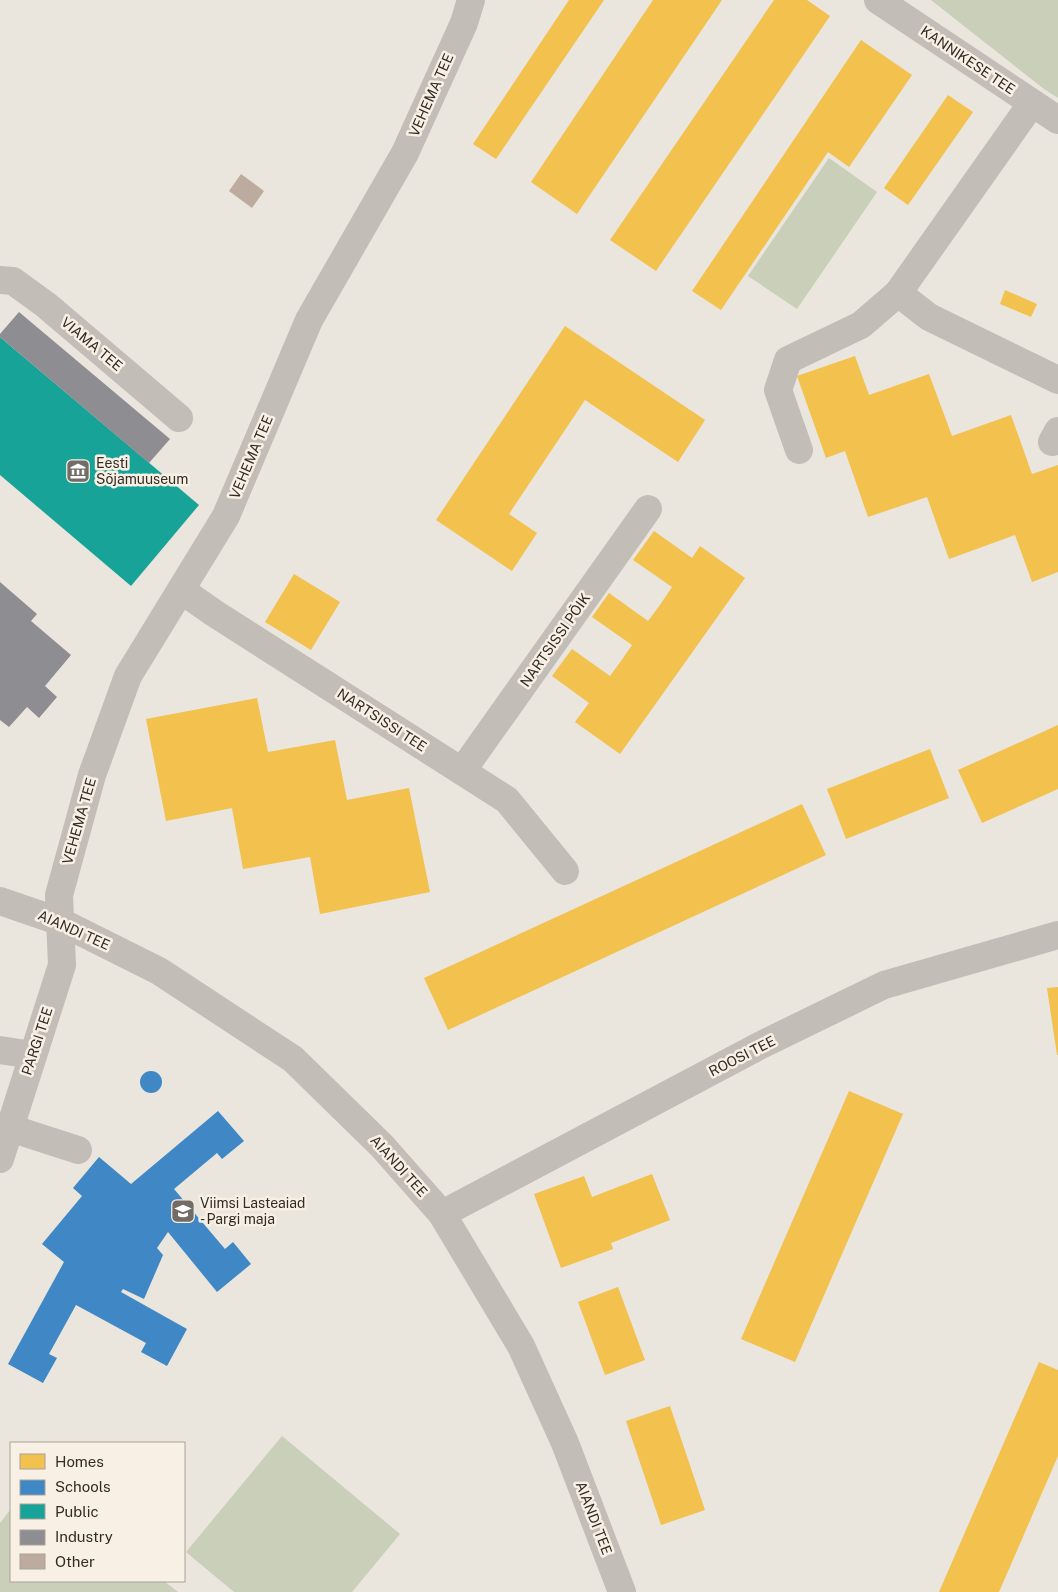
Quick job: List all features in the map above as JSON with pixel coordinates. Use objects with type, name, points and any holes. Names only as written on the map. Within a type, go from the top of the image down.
[{"type":"street","name":"VEHEMA TEE","points":[[61,922],[59,895],[92,775],[128,676],[226,516],[309,320],[405,153],[467,12],[478,0]]},
{"type":"street","name":"KANNIKESE TEE","points":[[878,0],[1058,120]]},
{"type":"street","points":[[798,450],[778,390],[788,360],[861,325],[898,293],[1032,103]]},
{"type":"street","name":"VIAMA TEE","points":[[0,280],[13,281],[46,306],[179,418]]},
{"type":"street","points":[[898,293],[929,317],[1058,380]]},
{"type":"street","name":"NARTSISSI PÕIK","points":[[462,772],[648,509]]},
{"type":"street","name":"NARTSISSI TEE","points":[[182,590],[214,613],[507,800],[565,871]]},
{"type":"street","name":"AIANDI TEE","points":[[0,901],[61,922],[159,971],[293,1059],[382,1146],[442,1214],[521,1346],[565,1443],[622,1592]]},
{"type":"street","name":"PARGI TEE","points":[[0,1159],[62,965],[61,922]]},
{"type":"street","name":"ROOSI TEE","points":[[442,1214],[762,1045],[884,985],[1058,935]]},
{"type":"street","points":[[0,1050],[33,1055]]},
{"type":"street","points":[[10,1128],[78,1150]]},
{"type":"green space","points":[[931,0],[1058,0],[1058,98],[1044,89]]},
{"type":"green space","points":[[829,158],[877,192],[797,309],[748,276]]},
{"type":"green space","points":[[282,1436],[400,1534],[352,1592],[234,1592],[186,1552]]},
{"type":"green space","points":[[10,1510],[10,1582],[165,1582],[178,1592],[0,1592],[0,1523]]},
{"type":"building: Homes","points":[[569,0],[604,0],[496,159],[473,144]]},
{"type":"building: Homes","points":[[653,0],[722,0],[577,214],[531,182]]},
{"type":"building: Homes","points":[[774,0],[807,0],[830,16],[656,271],[610,240]]},
{"type":"building: Homes","points":[[861,40],[912,75],[849,167],[828,152],[721,310],[692,291]]},
{"type":"building: Homes","points":[[948,95],[973,112],[908,205],[884,188]]},
{"type":"building: Homes","points":[[1005,290],[1037,304],[1031,317],[1000,304]]},
{"type":"building: Homes","points":[[565,326],[705,420],[678,462],[585,400],[509,514],[537,533],[512,571],[436,520]]},
{"type":"building: Homes","points":[[855,356],[869,395],[929,374],[952,436],[1011,415],[1032,474],[1058,465],[1058,572],[1032,582],[1015,535],[949,559],[927,497],[868,517],[845,451],[826,458],[797,376]]},
{"type":"building: Homes","points":[[654,531],[692,558],[700,546],[745,578],[620,754],[575,722],[589,703],[552,676],[572,649],[610,676],[621,661],[632,645],[592,617],[609,593],[648,621],[660,605],[672,587],[633,560]]},
{"type":"building: Homes","points":[[294,574],[340,602],[311,650],[265,622]]},
{"type":"building: Homes","points":[[257,698],[268,752],[335,740],[347,800],[409,788],[430,892],[320,914],[310,857],[243,869],[232,808],[166,821],[146,719]]},
{"type":"building: Homes","points":[[1058,725],[1058,789],[982,823],[958,770]]},
{"type":"building: Homes","points":[[930,749],[949,798],[846,839],[827,789]]},
{"type":"building: Homes","points":[[802,804],[826,855],[448,1030],[424,978]]},
{"type":"building: Homes","points":[[1058,987],[1058,1055],[1057,1055],[1047,988]]},
{"type":"building: Homes","points":[[849,1091],[903,1114],[795,1362],[741,1339]]},
{"type":"building: Homes","points":[[652,1174],[670,1220],[611,1243],[613,1249],[561,1268],[534,1194],[584,1176],[592,1197]]},
{"type":"building: Homes","points":[[618,1287],[645,1360],[605,1375],[578,1302]]},
{"type":"building: Homes","points":[[1039,1362],[1058,1370],[1058,1456],[999,1592],[939,1592]]},
{"type":"building: Homes","points":[[670,1406],[705,1510],[661,1525],[626,1421]]},
{"type":"building: Schools","points":[[151,1071],[161,1078],[162,1082],[155,1092],[151,1093],[141,1086],[140,1082],[147,1072]]},
{"type":"building: Schools","points":[[218,1111],[244,1141],[222,1159],[217,1153],[174,1189],[225,1249],[233,1242],[251,1264],[217,1292],[168,1232],[157,1248],[163,1255],[144,1299],[123,1289],[121,1292],[187,1329],[167,1366],[141,1352],[146,1343],[76,1305],[49,1354],[57,1358],[43,1383],[8,1364],[64,1262],[42,1244],[82,1196],[73,1188],[99,1157],[131,1184]]},
{"type":"building: Public","points":[[0,337],[199,505],[131,586],[0,475]]},
{"type":"building: Industry","points":[[19,312],[170,439],[149,463],[0,337],[0,334]]},
{"type":"building: Industry","points":[[0,582],[37,614],[31,621],[71,655],[45,686],[57,697],[39,718],[27,707],[9,727],[0,720]]},
{"type":"building: Other","points":[[241,174],[264,191],[252,208],[229,191]]},
{"type":"place","name":"Eesti Sõjamuuseum","points":[[78,471]]},
{"type":"place","name":"Viimsi Lasteaiad - Pargi maja","points":[[183,1211]]}]
